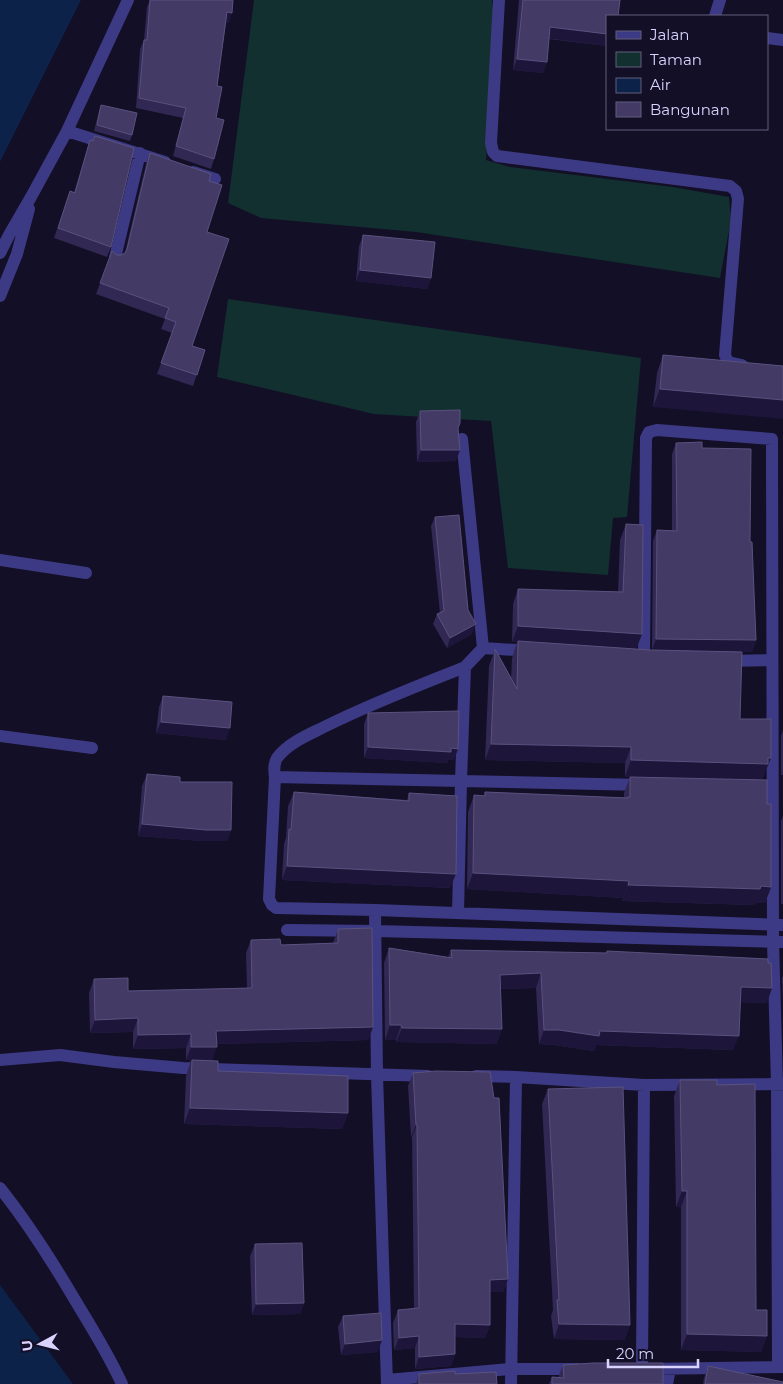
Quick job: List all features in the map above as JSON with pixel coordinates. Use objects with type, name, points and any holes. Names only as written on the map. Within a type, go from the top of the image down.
[{"type":"street","points":[[0,253],[8,235],[68,130],[128,0]]},
{"type":"street","points":[[499,0],[492,116],[491,143],[493,152],[497,156],[730,186],[736,191],[738,198],[725,355],[728,362],[754,367]]},
{"type":"street","points":[[715,15],[720,0]]},
{"type":"street","points":[[768,38],[783,40]]},
{"type":"street","points":[[68,130],[215,179]]},
{"type":"street","points":[[115,258],[140,153]]},
{"type":"street","points":[[0,296],[17,254],[31,197]]},
{"type":"street","points":[[621,657],[648,658],[646,438],[649,432],[657,430],[778,440],[772,660],[780,1084],[780,1366],[637,1369],[644,1085]]},
{"type":"street","points":[[462,439],[483,648],[465,667],[358,710],[302,738],[284,751],[276,760],[269,899],[272,905],[276,908],[778,925]]},
{"type":"street","points":[[0,560],[86,573]]},
{"type":"street","points":[[483,648],[542,652]]},
{"type":"street","points":[[717,660],[772,660]]},
{"type":"street","points":[[458,913],[465,667]]},
{"type":"street","points":[[0,736],[92,748]]},
{"type":"street","points":[[275,777],[656,786]]},
{"type":"street","points":[[375,910],[377,1075],[387,1382],[510,1369],[595,1369]]},
{"type":"street","points":[[595,936],[597,918]]},
{"type":"street","points":[[287,930],[595,936],[778,942]]},
{"type":"street","points":[[0,1060],[60,1055],[182,1068],[436,1076]]},
{"type":"street","points":[[466,1076],[516,1077],[644,1085],[780,1084]]},
{"type":"street","points":[[511,1384],[516,1077]]},
{"type":"street","points":[[0,1188],[17,1209],[56,1268],[110,1358],[122,1384]]},
{"type":"street","points":[[667,1384],[670,1369]]},
{"type":"green space","points":[[254,0],[492,0],[495,30],[486,160],[510,167],[673,187],[729,197],[731,220],[720,278],[416,232],[261,218],[228,203]]},
{"type":"green space","points":[[228,299],[641,358],[627,517],[613,518],[608,575],[508,568],[491,421],[374,414],[217,377]]},
{"type":"water","points":[[0,0],[81,0],[0,162]]},
{"type":"water","points":[[0,1285],[73,1384],[0,1384]]},
{"type":"building","points":[[150,0],[233,0],[232,13],[227,12],[217,86],[222,87],[216,118],[224,120],[214,159],[176,146],[186,108],[139,98],[144,40],[147,40]]},
{"type":"building","points":[[523,0],[620,0],[618,15],[606,15],[606,34],[550,27],[547,62],[517,59]]},
{"type":"building","points":[[101,105],[137,113],[132,135],[97,125]]},
{"type":"building","points":[[95,136],[134,148],[111,247],[58,228],[70,191],[75,193],[90,140],[93,141]]},
{"type":"building","points":[[150,153],[211,174],[209,181],[222,185],[207,232],[229,239],[192,346],[205,350],[197,375],[161,363],[176,322],[165,318],[169,308],[100,283],[112,251],[117,255],[121,255],[127,249]]},
{"type":"building","points":[[363,235],[435,242],[431,278],[360,270]]},
{"type":"building","points":[[663,355],[783,366],[783,400],[660,389]]},
{"type":"building","points":[[460,410],[458,428],[460,450],[421,450],[420,411]]},
{"type":"building","points":[[702,442],[702,448],[751,449],[750,542],[752,542],[756,640],[656,639],[657,530],[677,531],[676,443]]},
{"type":"building","points":[[459,515],[468,610],[476,624],[450,638],[437,614],[444,611],[435,517]]},
{"type":"building","points":[[626,524],[643,525],[642,634],[518,626],[518,589],[623,592]]},
{"type":"building","points":[[518,641],[650,650],[742,652],[740,719],[771,719],[771,758],[768,758],[768,764],[631,760],[631,747],[491,744],[495,649],[517,689]]},
{"type":"building","points":[[163,696],[232,702],[230,728],[161,722]]},
{"type":"building","points":[[459,711],[458,749],[451,748],[451,752],[368,747],[368,713]]},
{"type":"building","points":[[147,774],[180,777],[180,782],[232,782],[231,830],[206,830],[142,824]]},
{"type":"building","points":[[630,777],[767,780],[767,804],[771,804],[771,887],[761,886],[760,889],[628,885],[629,881],[473,873],[474,795],[485,796],[485,792],[628,798],[630,797]]},
{"type":"building","points":[[294,792],[409,801],[409,793],[457,796],[456,874],[287,866]]},
{"type":"building","points":[[372,928],[373,1027],[216,1031],[217,1047],[191,1047],[191,1034],[138,1035],[138,1018],[95,1020],[94,979],[128,978],[128,991],[252,988],[251,940],[280,939],[281,945],[338,943],[338,929]]},
{"type":"building","points":[[389,948],[452,958],[451,950],[607,953],[607,951],[768,959],[768,963],[771,963],[772,988],[741,987],[739,1036],[600,1031],[599,1036],[559,1030],[544,1030],[541,973],[500,975],[502,1029],[402,1028],[401,1025],[390,1025]]},
{"type":"building","points":[[192,1060],[218,1061],[218,1071],[348,1076],[348,1113],[190,1108]]},
{"type":"building","points":[[436,1071],[490,1072],[494,1098],[499,1098],[508,1279],[490,1280],[490,1325],[455,1324],[455,1354],[419,1357],[419,1336],[399,1338],[398,1310],[419,1308],[417,1125],[413,1073]]},
{"type":"building","points":[[680,1080],[717,1080],[717,1085],[755,1084],[756,1310],[767,1310],[767,1336],[687,1334],[687,1191],[682,1191]]},
{"type":"building","points":[[623,1087],[630,1325],[559,1324],[548,1089]]},
{"type":"building","points":[[302,1243],[304,1303],[256,1304],[255,1244]]},
{"type":"building","points":[[381,1313],[382,1340],[345,1344],[343,1316]]},
{"type":"building","points":[[663,1363],[663,1384],[552,1384],[552,1377],[564,1378],[563,1365]]},
{"type":"building","points":[[708,1366],[783,1382],[783,1384],[705,1384]]},
{"type":"building","points":[[455,1371],[455,1374],[496,1372],[497,1384],[419,1384],[419,1374]]}]
